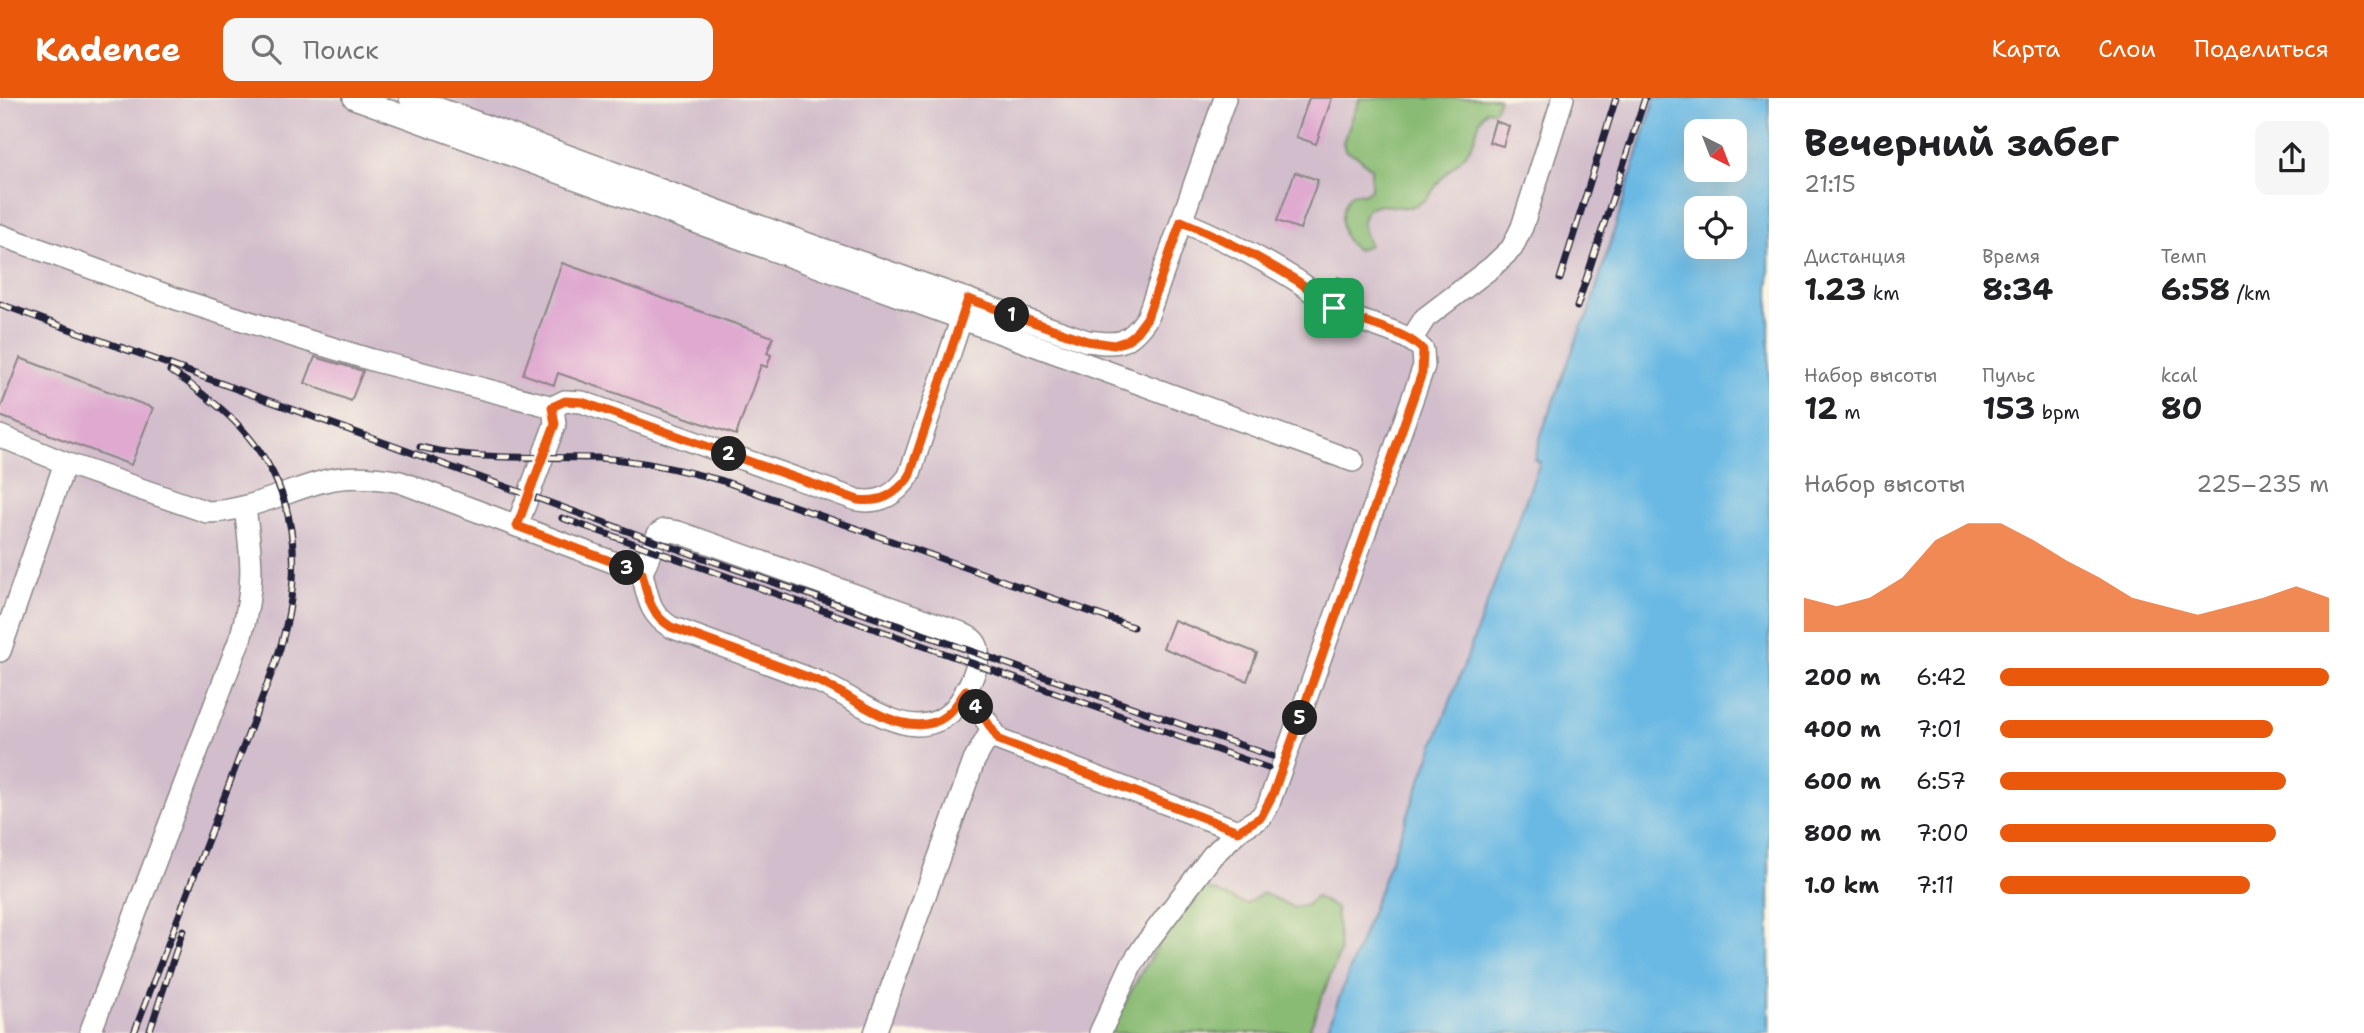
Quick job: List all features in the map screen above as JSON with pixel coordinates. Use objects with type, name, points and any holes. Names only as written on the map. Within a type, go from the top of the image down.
[{"type":"street","points":[[354,98],[965,309],[1016,311],[1087,341],[1114,345],[1135,334],[1147,318],[1225,98]]},
{"type":"street","points":[[410,98],[778,233],[1353,461]]},
{"type":"street","points":[[1410,340],[1425,318],[1492,267],[1512,248],[1522,227],[1563,98]]},
{"type":"street","points":[[1100,1033],[1131,966],[1144,946],[1213,856],[1238,831],[1261,817],[1273,794],[1413,400],[1424,358],[1423,350],[1410,340],[1347,315],[1247,251],[1181,221]]},
{"type":"street","points":[[0,235],[177,299],[372,360],[552,407],[565,401],[582,402],[858,500],[877,500],[895,492],[909,477],[965,309]]},
{"type":"street","points":[[517,526],[555,424],[552,407]]},
{"type":"street","points":[[0,436],[65,463],[207,512],[245,508],[326,481],[380,478],[424,490],[642,573]]},
{"type":"street","points":[[0,651],[65,463]]},
{"type":"street","points":[[90,1033],[241,636],[252,582],[245,508]]},
{"type":"street","points":[[670,530],[959,632],[976,644],[979,655],[977,667],[955,709],[940,720],[929,724],[900,723],[819,682],[671,627],[659,620],[651,610],[642,573],[659,534],[670,530]]},
{"type":"street","points":[[966,690],[999,740],[1238,831]]},
{"type":"street","points":[[875,1033],[974,761],[991,731]]},
{"type":"shaded area","points":[[0,98],[1655,98],[1364,1033],[0,1033]]},
{"type":"green space","points":[[1360,98],[1499,98],[1495,110],[1487,110],[1482,117],[1468,151],[1425,200],[1410,207],[1380,205],[1368,208],[1363,224],[1369,245],[1358,250],[1347,240],[1342,217],[1350,195],[1364,194],[1371,189],[1371,168],[1359,157],[1345,150],[1343,142]]},
{"type":"green space","points":[[1204,888],[1246,904],[1263,893],[1294,908],[1306,905],[1316,897],[1336,908],[1340,951],[1308,1033],[1110,1033],[1151,957],[1189,904]]},
{"type":"water","points":[[1655,98],[1769,98],[1769,1033],[1326,1033],[1540,462],[1535,460],[1541,435],[1587,318]]},
{"type":"building","points":[[1309,98],[1332,98],[1316,144],[1296,137]]},
{"type":"building","points":[[1495,121],[1509,126],[1503,146],[1489,142]]},
{"type":"building","points":[[1295,172],[1318,180],[1300,229],[1277,221]]},
{"type":"building","points":[[562,263],[773,337],[767,353],[771,355],[767,367],[761,365],[736,435],[558,373],[554,385],[523,374]]},
{"type":"building","points":[[1338,277],[1352,282],[1345,299],[1333,291]]},
{"type":"building","points":[[315,357],[363,371],[351,401],[305,383]]},
{"type":"building","points":[[20,358],[153,408],[131,465],[0,416]]},
{"type":"building","points":[[1174,620],[1257,653],[1247,681],[1163,648]]},
{"type":"railway","points":[[1560,279],[1616,98]]},
{"type":"railway","points":[[1577,307],[1645,98]]},
{"type":"railway","points":[[0,304],[130,351]]},
{"type":"railway","points":[[121,347],[655,541],[1272,756]]},
{"type":"railway","points":[[134,1033],[275,664],[286,625],[292,588],[293,551],[288,516],[278,483],[260,452],[236,423],[193,386],[170,371]]},
{"type":"railway","points":[[420,447],[486,456],[613,459],[708,477],[1133,627]]},
{"type":"railway","points":[[562,518],[1268,768]]},
{"type":"railway","points":[[149,1033],[183,930]]},
{"type":"route","points":[[1181,221],[1226,239],[1299,282],[1334,308],[1417,344],[1423,350],[1424,366],[1273,794],[1261,817],[1238,831],[999,740],[966,690],[955,709],[940,720],[929,724],[900,723],[819,682],[671,627],[659,620],[651,610],[642,573],[517,526],[555,424],[552,407],[565,401],[582,402],[858,500],[868,502],[887,498],[909,477],[968,299],[1087,341],[1114,345],[1126,341],[1147,318],[1181,221]]}]
